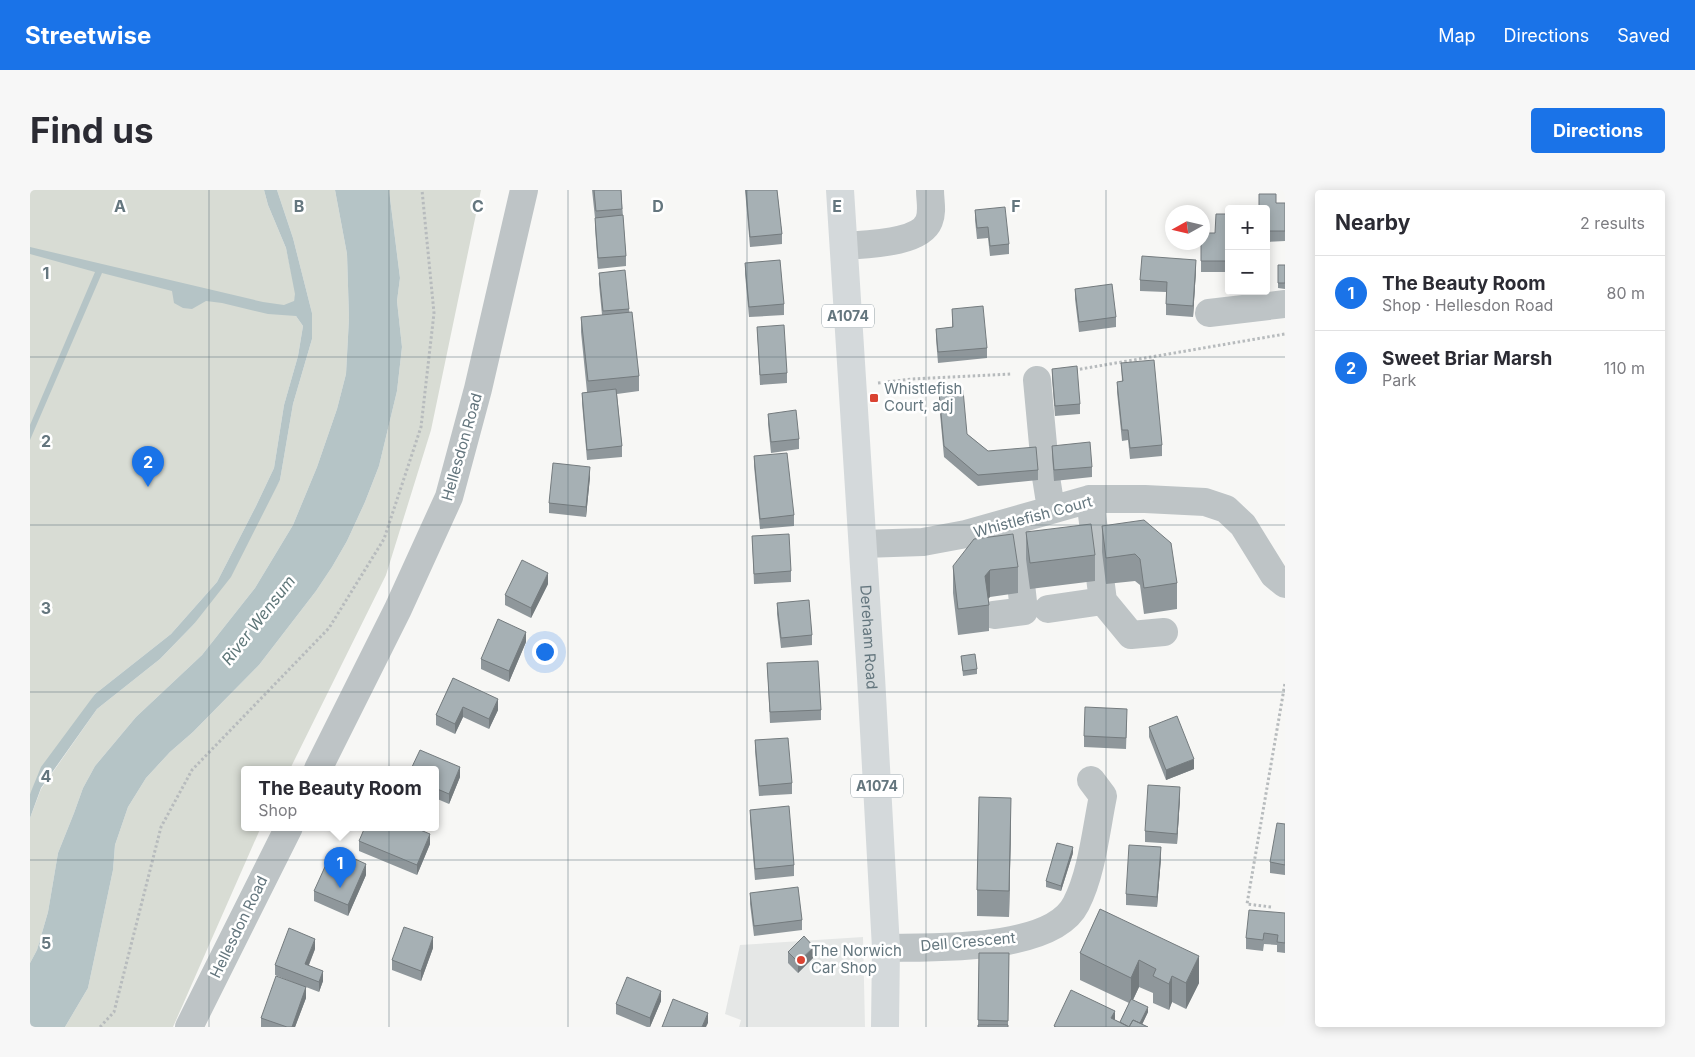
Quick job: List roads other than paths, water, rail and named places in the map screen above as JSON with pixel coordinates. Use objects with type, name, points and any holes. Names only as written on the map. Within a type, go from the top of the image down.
[{"type":"highway","name":"Dereham Road","points":[[840,190],[863,544],[886,948],[885,1027]]},
{"type":"street","name":"Hellesdon Road","points":[[320,766],[398,609],[449,497],[478,389],[524,190]]},
{"type":"street","points":[[844,246],[904,239],[921,232],[928,224],[931,212],[930,190]]},
{"type":"street","points":[[1209,313],[1285,304]]},
{"type":"street","points":[[1036,380],[1051,509]]},
{"type":"street","points":[[1090,499],[1103,601],[1131,635],[1164,632]]},
{"type":"street","name":"Whistlefish Court","points":[[863,544],[923,542],[966,534],[1090,499],[1205,502],[1226,509],[1243,525],[1274,575],[1285,584]]},
{"type":"street","points":[[994,615],[1024,611],[1014,521]]},
{"type":"street","points":[[1048,609],[1103,601]]},
{"type":"street","name":"Dell Crescent","points":[[886,948],[936,947],[1004,942],[1039,934],[1059,924],[1076,906],[1085,882],[1105,787]]},
{"type":"street","name":"Hellesdon Road","points":[[189,1027],[287,831]]},
{"type":"water","points":[[264,190],[277,190],[293,238],[312,313],[312,339],[293,404],[280,480],[231,577],[194,624],[160,659],[97,709],[41,788],[30,818],[30,794],[41,767],[95,694],[171,634],[217,582],[274,468],[284,405],[298,356],[303,326],[296,316],[268,314],[222,303],[206,301],[192,309],[183,308],[174,303],[172,291],[102,273],[30,440],[30,425],[95,272],[30,254],[30,247],[263,302],[284,305],[294,301],[295,294],[286,248],[268,205]]},
{"type":"water","name":"River Wensum","points":[[335,190],[389,190],[400,278],[397,301],[402,347],[397,391],[379,466],[347,541],[316,591],[259,665],[146,778],[128,807],[115,845],[113,870],[88,988],[65,1027],[30,1027],[30,963],[37,950],[48,912],[58,853],[83,788],[95,766],[136,717],[202,655],[255,588],[293,525],[317,467],[337,409],[346,374],[349,318],[347,254]]},
{"type":"place","name":"Whistlefish Court, adj","points":[[874,398]]},
{"type":"place","name":"Sweet Briar Marsh","points":[[148,487]]},
{"type":"place","name":"The Beauty Room","points":[[340,888]]},
{"type":"place","name":"The Norwich Car Shop","points":[[801,960]]}]
